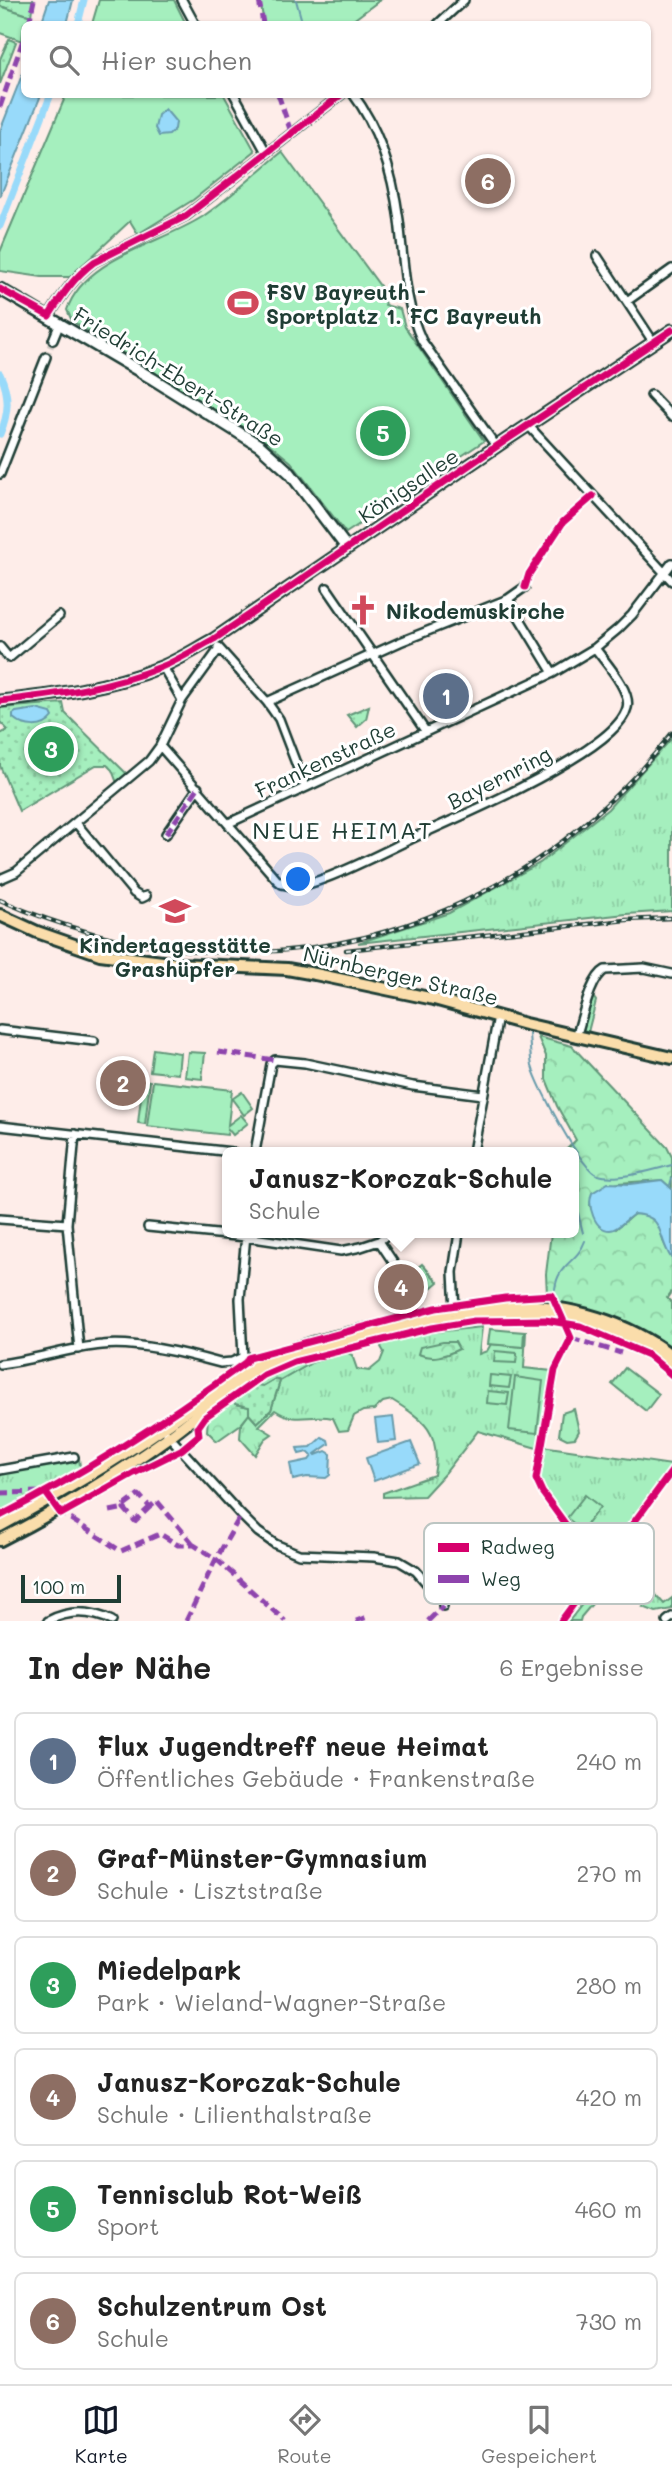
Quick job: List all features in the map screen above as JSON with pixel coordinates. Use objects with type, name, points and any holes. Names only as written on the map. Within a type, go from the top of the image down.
[{"type":"main road","name":"Friedrich-Ebert-Straße","points":[[0,289],[49,316],[260,446],[290,473],[347,548]]},
{"type":"main road","name":"Königsallee","points":[[0,701],[65,694],[163,667],[215,638],[496,446],[672,330]]},
{"type":"main road","name":"Nürnberger Straße","points":[[0,915],[37,932],[100,954],[178,964],[287,969],[369,984],[576,1037],[672,1058]]},
{"type":"main road","points":[[0,1540],[115,1475],[236,1375],[260,1362],[288,1352],[358,1332],[503,1305],[568,1309],[621,1325],[640,1334],[672,1356]]},
{"type":"main road","points":[[0,1526],[166,1433],[245,1379],[276,1363],[455,1314],[524,1315],[585,1322],[632,1341],[672,1368]]},
{"type":"street","points":[[182,0],[193,21]]},
{"type":"street","points":[[441,21],[464,0]]},
{"type":"street","points":[[236,98],[266,152]]},
{"type":"street","points":[[49,316],[72,281],[83,270],[186,216],[337,98]]},
{"type":"street","points":[[357,98],[367,114],[392,176],[408,303],[414,324],[422,341],[496,446]]},
{"type":"street","points":[[597,256],[654,343]]},
{"type":"street","points":[[626,301],[672,269]]},
{"type":"street","points":[[53,340],[60,323]]},
{"type":"street","points":[[0,474],[46,357]]},
{"type":"street","points":[[651,395],[672,417]]},
{"type":"street","points":[[528,425],[672,581]]},
{"type":"street","name":"Frankenstraße","points":[[229,823],[553,673],[595,648],[632,615],[672,563]]},
{"type":"street","points":[[267,702],[438,625],[508,599],[525,587]]},
{"type":"street","points":[[327,588],[426,732]]},
{"type":"street","points":[[508,599],[553,673]]},
{"type":"street","points":[[0,647],[9,658],[59,616]]},
{"type":"street","points":[[215,638],[219,649],[279,719],[305,787]]},
{"type":"street","name":"Bayernring","points":[[160,746],[277,880],[297,887],[395,847],[557,768],[603,738],[624,716],[628,704],[624,689],[595,648]]},
{"type":"street","points":[[0,879],[16,872],[149,761],[160,746],[183,700],[219,649]]},
{"type":"street","points":[[163,667],[183,700]]},
{"type":"street","points":[[166,834],[198,788]]},
{"type":"street","points":[[76,823],[134,893],[142,898],[146,896]]},
{"type":"street","points":[[576,1037],[590,993],[600,973],[605,970],[644,968],[672,974]]},
{"type":"street","points":[[473,1147],[498,1016]]},
{"type":"street","points":[[0,1030],[94,1041]]},
{"type":"street","points":[[256,1147],[271,1064],[275,1060],[305,1063],[413,1086],[483,1095]]},
{"type":"street","points":[[0,1126],[222,1151]]},
{"type":"street","points":[[75,1134],[67,1224],[79,1349]]},
{"type":"street","points":[[0,1219],[67,1224]]},
{"type":"street","points":[[148,1227],[222,1233]]},
{"type":"street","points":[[243,1357],[240,1299],[246,1238]]},
{"type":"street","points":[[264,1238],[341,1251],[382,1238]]},
{"type":"street","points":[[455,1314],[453,1272],[458,1238]]},
{"type":"street","points":[[379,1241],[397,1268]]},
{"type":"street","points":[[0,1364],[30,1361],[102,1345],[125,1344],[220,1363],[243,1357],[260,1362]]},
{"type":"street","points":[[166,1433],[241,1515],[275,1544],[299,1554],[374,1557],[407,1564],[424,1582]]},
{"type":"street","points":[[0,1470],[74,1457]]},
{"type":"street","points":[[48,1621],[58,1615],[75,1612],[112,1621]]},
{"type":"street","points":[[667,1621],[672,1617]]},
{"type":"green space","points":[[0,0],[33,0],[31,16],[0,6]]},
{"type":"green space","points":[[99,0],[174,0],[184,21],[93,21]]},
{"type":"green space","points":[[260,0],[380,0],[352,21],[264,21]]},
{"type":"green space","points":[[0,6],[31,16],[29,21],[21,21],[21,41],[0,33]]},
{"type":"green space","points":[[9,39],[16,42],[0,84],[0,59]]},
{"type":"green space","points":[[65,98],[226,98],[255,151],[193,200],[138,234],[130,221],[70,277],[42,277],[0,271],[0,252]]},
{"type":"green space","points":[[282,152],[380,286],[385,305],[400,309],[405,327],[484,441],[346,533],[291,462],[268,443],[72,321],[67,310],[76,292],[89,277],[125,254],[202,217]]},
{"type":"green space","points":[[63,703],[65,713],[127,774],[117,783],[107,765],[96,765],[19,811],[0,766],[0,734],[8,730],[0,722],[0,708]]},
{"type":"green space","points":[[369,706],[366,719],[357,727],[347,715]]},
{"type":"green space","points":[[672,738],[672,911],[358,943],[449,913],[540,863],[608,809]]},
{"type":"green space","points":[[594,998],[596,1001],[588,1032],[583,1032],[580,1029],[590,999]]},
{"type":"green space","points":[[538,1037],[572,1046],[667,1147],[672,1157],[672,1189],[662,1180],[618,1183],[592,1193],[590,1206],[616,1229],[634,1214],[649,1215],[659,1223],[663,1241],[672,1259],[672,1291],[667,1298],[672,1303],[672,1348],[634,1326],[594,1312],[552,1303],[509,1300],[547,1294],[546,1274],[550,1238],[579,1238],[579,1147],[569,1147],[576,1140],[546,1079],[546,1056]]},
{"type":"green space","points":[[153,1049],[180,1053],[178,1074],[150,1071]]},
{"type":"green space","points":[[188,1052],[205,1053],[202,1079],[185,1077]]},
{"type":"green space","points":[[143,1080],[150,1081],[145,1124],[138,1123]]},
{"type":"green space","points":[[153,1081],[232,1090],[228,1125],[241,1115],[248,1123],[233,1135],[228,1129],[227,1135],[147,1126]]},
{"type":"green space","points":[[242,1092],[253,1108],[244,1115],[232,1099]]},
{"type":"green space","points":[[422,1264],[438,1282],[408,1307],[392,1289]]},
{"type":"green space","points":[[482,1327],[479,1354],[487,1351],[491,1344],[523,1347],[526,1332],[524,1368],[552,1371],[540,1449],[478,1431],[424,1496],[383,1497],[383,1493],[434,1475],[436,1460],[433,1438],[428,1429],[413,1414],[392,1400],[383,1402],[374,1410],[363,1411],[354,1416],[348,1430],[339,1431],[333,1418],[297,1418],[275,1410],[259,1426],[272,1434],[265,1439],[255,1455],[240,1438],[241,1425],[249,1414],[257,1423],[271,1410],[280,1381],[311,1363],[346,1352],[352,1355],[357,1369],[369,1371],[380,1362],[384,1352],[381,1347],[383,1343],[426,1333]]},
{"type":"green space","points":[[490,1329],[524,1332],[523,1347],[488,1344]]},
{"type":"green space","points":[[455,1342],[459,1349],[439,1356],[418,1354],[420,1347]]},
{"type":"green space","points":[[495,1351],[517,1353],[516,1363],[494,1362]]},
{"type":"green space","points":[[311,1360],[311,1363],[280,1381],[275,1379],[263,1386],[255,1385],[273,1372]]},
{"type":"green space","points":[[625,1368],[659,1394],[646,1411],[612,1384]]},
{"type":"green space","points":[[490,1375],[511,1377],[509,1388],[489,1386]]},
{"type":"green space","points":[[515,1377],[543,1381],[537,1433],[509,1430]]},
{"type":"green space","points":[[275,1379],[280,1381],[271,1410],[257,1423],[249,1414],[249,1407],[235,1404],[234,1399],[255,1385],[263,1386]]},
{"type":"green space","points":[[488,1391],[509,1393],[507,1405],[487,1403]]},
{"type":"green space","points":[[234,1397],[236,1404],[249,1407],[249,1414],[241,1424],[217,1441],[207,1431],[208,1418]]},
{"type":"green space","points":[[574,1409],[579,1431],[575,1438],[567,1439],[559,1435],[562,1413]]},
{"type":"green space","points":[[542,1446],[672,1465],[672,1471],[634,1523],[565,1523],[536,1479]]},
{"type":"green space","points":[[79,1458],[81,1475],[0,1519],[0,1474]]},
{"type":"green space","points":[[585,1495],[600,1507],[587,1523],[573,1523],[567,1518]]},
{"type":"green space","points":[[656,1595],[664,1604],[672,1598],[672,1609],[656,1612],[643,1607],[654,1604]]},
{"type":"green space","points":[[582,1604],[592,1604],[580,1621],[569,1621]]},
{"type":"water","points":[[49,0],[73,0],[68,21],[42,21]]},
{"type":"water","points":[[21,78],[21,98],[40,98],[0,197],[0,131]]},
{"type":"water","points":[[165,109],[176,122],[175,129],[169,135],[159,136],[155,128],[158,115]]},
{"type":"water","points":[[36,709],[51,713],[53,717],[39,726],[23,724],[13,718],[16,712]]},
{"type":"water","points":[[662,1180],[672,1189],[672,1259],[652,1219],[634,1214],[616,1228],[604,1229],[593,1216],[590,1204],[592,1193],[608,1183],[630,1184]]},
{"type":"water","points":[[393,1417],[396,1441],[378,1443],[375,1419]]},
{"type":"water","points":[[322,1437],[328,1440],[329,1444],[315,1454],[326,1451],[331,1454],[330,1475],[326,1478],[307,1477],[293,1480],[290,1464],[309,1460],[312,1456],[308,1452],[299,1454],[297,1448],[311,1447]]},
{"type":"water","points":[[411,1442],[420,1464],[374,1481],[366,1458]]},
{"type":"waterway","points":[[79,21],[84,0]]},
{"type":"waterway","points":[[296,0],[301,18]]},
{"type":"waterway","points":[[0,226],[49,98]]},
{"type":"waterway","points":[[0,374],[7,404],[0,434]]},
{"type":"waterway","points":[[529,1034],[532,1066],[560,1126],[574,1147]]},
{"type":"waterway","points":[[579,1156],[590,1170],[598,1175],[615,1177],[672,1165]]},
{"type":"waterway","points":[[670,1185],[672,1178]]},
{"type":"waterway","points":[[579,1217],[583,1233]]},
{"type":"waterway","points":[[555,1289],[560,1274],[585,1241]]},
{"type":"tunnel","points":[[46,357],[53,340]]},
{"type":"railway","points":[[0,900],[93,933],[185,950],[277,951],[366,937],[451,908],[531,864],[605,805],[672,733]]},
{"type":"railway","points":[[346,950],[626,920],[672,918]]},
{"type":"marked path","points":[[30,21],[34,0]]},
{"type":"marked path","points":[[259,0],[262,21]]},
{"type":"marked path","points":[[0,107],[21,46]]},
{"type":"marked path","points":[[279,98],[291,132]]},
{"type":"marked path","points":[[166,834],[198,788]]},
{"type":"marked path","points":[[218,1052],[275,1060]]},
{"type":"marked path","points":[[571,1338],[621,1353]]},
{"type":"marked path","points":[[0,1493],[42,1492]]},
{"type":"marked path","points":[[110,1511],[120,1509],[139,1495],[150,1507],[157,1501],[194,1545]]},
{"type":"marked path","points":[[123,1507],[135,1521],[150,1507]]},
{"type":"marked path","points":[[58,1511],[121,1551],[160,1534],[178,1545],[194,1545],[216,1559],[285,1621]]},
{"type":"marked path","points":[[186,1621],[241,1515]]},
{"type":"marked path","points":[[428,1621],[443,1606]]},
{"type":"marked path","points":[[356,1621],[370,1616]]},
{"type":"cycle path","points":[[0,289],[49,316],[69,287],[94,262],[186,216],[337,98]]},
{"type":"cycle path","points":[[0,701],[61,693],[141,674],[168,664],[214,639],[672,330]]},
{"type":"cycle path","points":[[525,587],[529,574],[563,522],[593,496]]},
{"type":"cycle path","points":[[0,1516],[126,1444],[217,1383],[248,1358],[436,1308],[505,1298],[552,1295],[571,1338],[555,1370],[536,1479],[565,1523]]},
{"type":"cycle path","points":[[46,1493],[61,1514],[181,1450],[199,1435],[198,1427],[205,1417],[264,1375],[294,1362],[432,1328],[474,1321],[545,1320],[580,1326],[648,1355],[672,1375]]},
{"type":"cycle path","points":[[634,1523],[672,1471]]},
{"type":"cycle path","points":[[561,1621],[574,1604]]},
{"type":"place","name":"Schulzentrum Ost","points":[[488,181]]},
{"type":"place","name":"FSV Bayreuth - Sportplatz 1. FC Bayreuth","points":[[243,303]]},
{"type":"place","name":"Tennisclub Rot-Weiß","points":[[383,433]]},
{"type":"place","name":"Nikodemuskirche","points":[[363,610]]},
{"type":"place","name":"Flux Jugendtreff neue Heimat","points":[[446,696]]},
{"type":"place","name":"Miedelpark","points":[[51,749]]},
{"type":"place","name":"Kindertagesstätte Grashüpfer","points":[[175,911]]},
{"type":"place","name":"Graf-Münster-Gymnasium","points":[[123,1083]]},
{"type":"place","name":"Janusz-Korczak-Schule","points":[[401,1287]]},
{"type":"district","name":"NEUE HEIMAT","points":[[343,829]]}]
